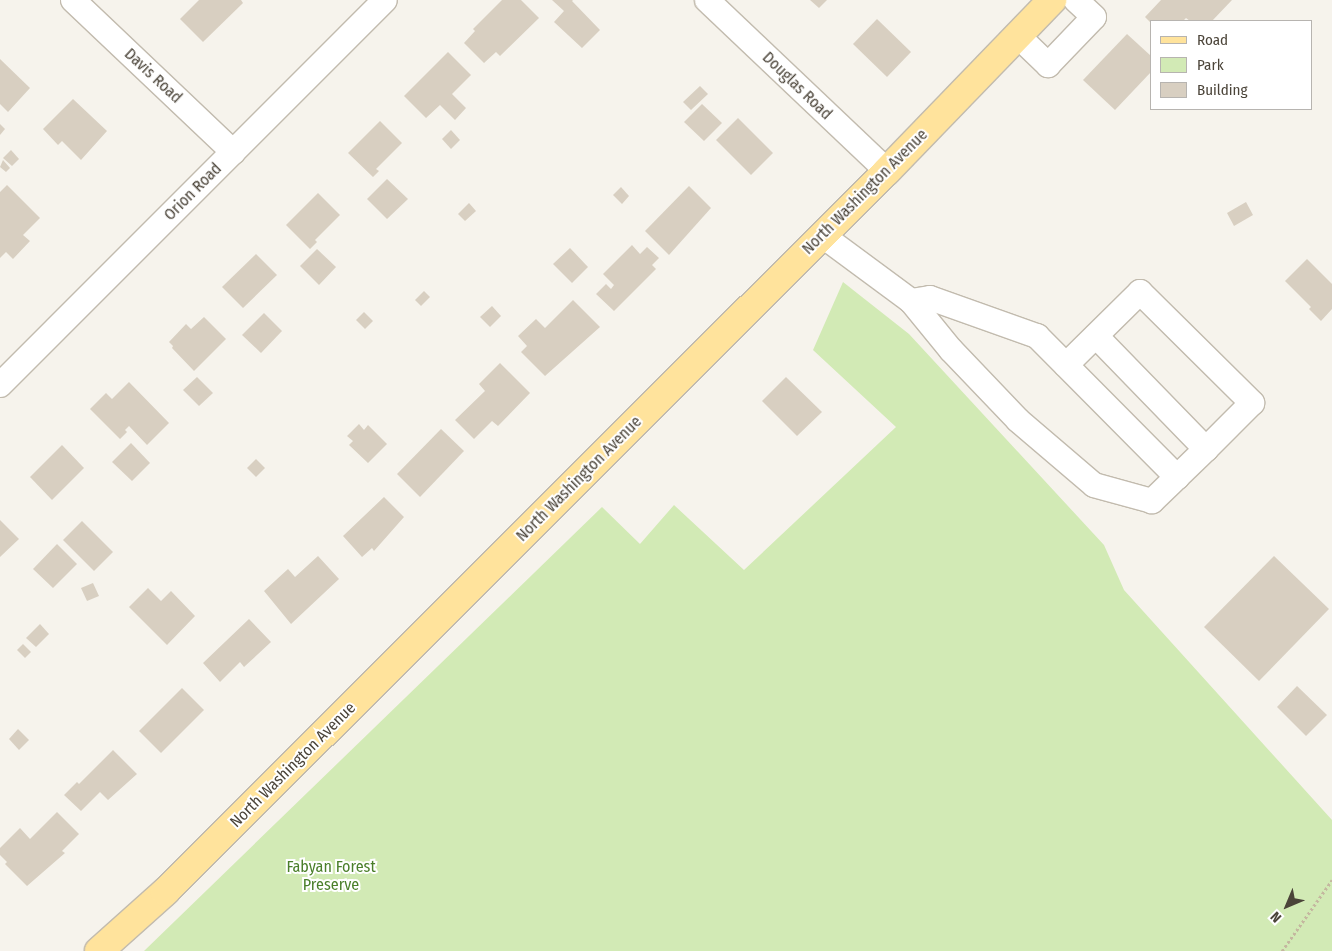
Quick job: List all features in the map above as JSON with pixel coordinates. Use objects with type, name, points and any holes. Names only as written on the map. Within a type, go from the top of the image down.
[{"type":"main road","name":"North Washington Avenue","points":[[99,951],[165,892],[887,171],[1052,0]]},
{"type":"street","name":"Davis Road","points":[[73,0],[233,152]]},
{"type":"street","name":"Orion Road","points":[[0,385],[385,0]]},
{"type":"street","name":"Douglas Road","points":[[707,0],[887,171]]},
{"type":"street","points":[[1018,36],[1048,65],[1094,17],[1076,0]]},
{"type":"street","points":[[822,236],[910,301],[950,350],[1018,420],[1094,486],[1152,502],[1252,403],[1140,292],[1066,365]]},
{"type":"street","points":[[910,301],[930,298],[1037,336],[1177,477]]},
{"type":"street","points":[[1096,336],[1206,449]]},
{"type":"path","points":[[1282,951],[1332,880]]},
{"type":"green space","name":"Fabyan Forest Preserve","points":[[843,282],[909,334],[1104,545],[1124,590],[1332,820],[1332,951],[144,951],[602,507],[640,544],[674,505],[744,570],[896,427],[813,350]]},
{"type":"building","points":[[199,0],[241,0],[243,3],[203,42],[180,19]]},
{"type":"building","points":[[502,0],[521,0],[539,18],[500,56],[496,52],[484,63],[464,43],[475,31],[473,29]]},
{"type":"building","points":[[552,0],[573,0],[600,30],[582,48],[554,22],[564,11]]},
{"type":"building","points":[[810,0],[827,0],[819,8]]},
{"type":"building","points":[[1161,0],[1232,0],[1213,20],[1189,20],[1186,18],[1184,20],[1150,20],[1150,22],[1145,17]]},
{"type":"building","points":[[877,19],[911,52],[887,77],[853,44]]},
{"type":"building","points":[[1127,34],[1150,55],[1150,73],[1115,110],[1083,80]]},
{"type":"building","points":[[448,52],[471,75],[452,94],[466,108],[455,120],[440,105],[426,118],[404,96]]},
{"type":"building","points":[[0,59],[30,88],[8,112],[0,104]]},
{"type":"building","points":[[700,86],[708,94],[691,110],[683,102]]},
{"type":"building","points":[[73,99],[107,131],[81,160],[62,141],[58,145],[43,129]]},
{"type":"building","points":[[702,104],[722,123],[704,141],[684,122]]},
{"type":"building","points":[[738,118],[773,153],[751,175],[716,140]]},
{"type":"building","points":[[380,121],[402,143],[376,169],[379,171],[373,177],[348,153]]},
{"type":"building","points":[[0,124],[5,129],[0,135]]},
{"type":"building","points":[[451,130],[460,140],[451,149],[442,139]]},
{"type":"building","points":[[11,150],[19,159],[12,166],[3,158]]},
{"type":"building","points":[[3,160],[10,168],[6,172],[0,167]]},
{"type":"building","points":[[387,179],[408,199],[387,219],[367,199]]},
{"type":"building","points":[[7,185],[40,218],[23,235],[30,241],[13,259],[6,252],[0,258],[0,192]]},
{"type":"building","points":[[689,186],[711,208],[669,255],[645,231]]},
{"type":"building","points":[[621,187],[629,196],[622,204],[613,195]]},
{"type":"building","points":[[318,193],[340,215],[315,240],[317,242],[310,249],[286,225]]},
{"type":"building","points":[[1246,202],[1253,215],[1234,226],[1227,213]]},
{"type":"building","points":[[469,203],[476,211],[465,221],[458,214]]},
{"type":"building","points":[[632,245],[640,254],[647,247],[659,258],[652,265],[656,269],[614,311],[596,294],[606,284],[611,289],[614,285],[603,274]]},
{"type":"building","points":[[570,248],[588,267],[572,283],[553,264]]},
{"type":"building","points":[[317,249],[336,267],[319,285],[300,266]]},
{"type":"building","points":[[256,254],[277,275],[243,308],[222,287]]},
{"type":"building","points":[[1307,259],[1332,284],[1332,309],[1321,321],[1309,309],[1311,307],[1285,281]]},
{"type":"building","points":[[424,291],[430,297],[421,306],[415,300]]},
{"type":"building","points":[[573,300],[600,327],[545,376],[521,352],[527,346],[518,336],[536,319],[545,328]]},
{"type":"building","points":[[492,306],[501,316],[490,327],[480,317]]},
{"type":"building","points":[[364,312],[373,321],[365,329],[356,320]]},
{"type":"building","points":[[264,313],[282,331],[261,353],[242,335]]},
{"type":"building","points":[[204,317],[226,339],[194,371],[172,348],[173,346],[169,342],[186,324],[191,329]]},
{"type":"building","points":[[500,363],[530,393],[498,426],[492,421],[474,439],[455,420],[485,391],[479,384]]},
{"type":"building","points":[[197,377],[213,393],[199,406],[183,390]]},
{"type":"building","points":[[786,377],[822,412],[797,436],[762,401]]},
{"type":"building","points":[[129,382],[169,423],[147,445],[129,426],[125,430],[127,432],[120,439],[90,409],[106,393],[112,399]]},
{"type":"building","points":[[359,424],[364,430],[368,425],[387,444],[368,463],[349,445],[353,441],[347,436]]},
{"type":"building","points":[[441,429],[464,451],[420,497],[397,474]]},
{"type":"building","points":[[131,443],[150,463],[132,481],[112,462]]},
{"type":"building","points":[[62,445],[84,468],[52,500],[30,477]]},
{"type":"building","points":[[256,459],[265,468],[256,477],[247,468]]},
{"type":"building","points":[[384,497],[404,517],[374,551],[372,548],[362,557],[343,536]]},
{"type":"building","points":[[0,520],[19,539],[0,557]]},
{"type":"building","points":[[82,521],[113,552],[94,571],[63,540]]},
{"type":"building","points":[[57,544],[77,564],[53,588],[33,569]]},
{"type":"building","points":[[318,556],[339,579],[291,624],[264,591],[288,569],[295,577]]},
{"type":"building","points":[[1274,556],[1329,609],[1259,681],[1204,627]]},
{"type":"building","points":[[93,583],[99,596],[87,601],[81,588]]},
{"type":"building","points":[[148,588],[161,601],[171,591],[195,616],[167,645],[129,607]]},
{"type":"building","points":[[249,619],[271,642],[244,667],[240,662],[220,682],[203,663]]},
{"type":"building","points":[[40,624],[49,634],[36,647],[26,638]]},
{"type":"building","points":[[23,644],[31,652],[25,658],[17,650]]},
{"type":"building","points":[[1297,686],[1327,715],[1306,736],[1277,707]]},
{"type":"building","points":[[182,688],[204,710],[161,753],[139,731]]},
{"type":"building","points":[[18,729],[29,740],[19,750],[9,739]]},
{"type":"building","points":[[113,750],[137,774],[108,800],[100,792],[81,811],[64,795],[77,782],[79,784]]},
{"type":"building","points":[[57,812],[79,834],[62,851],[65,853],[27,886],[5,864],[7,862],[0,855],[0,848],[20,828],[30,839]]}]
